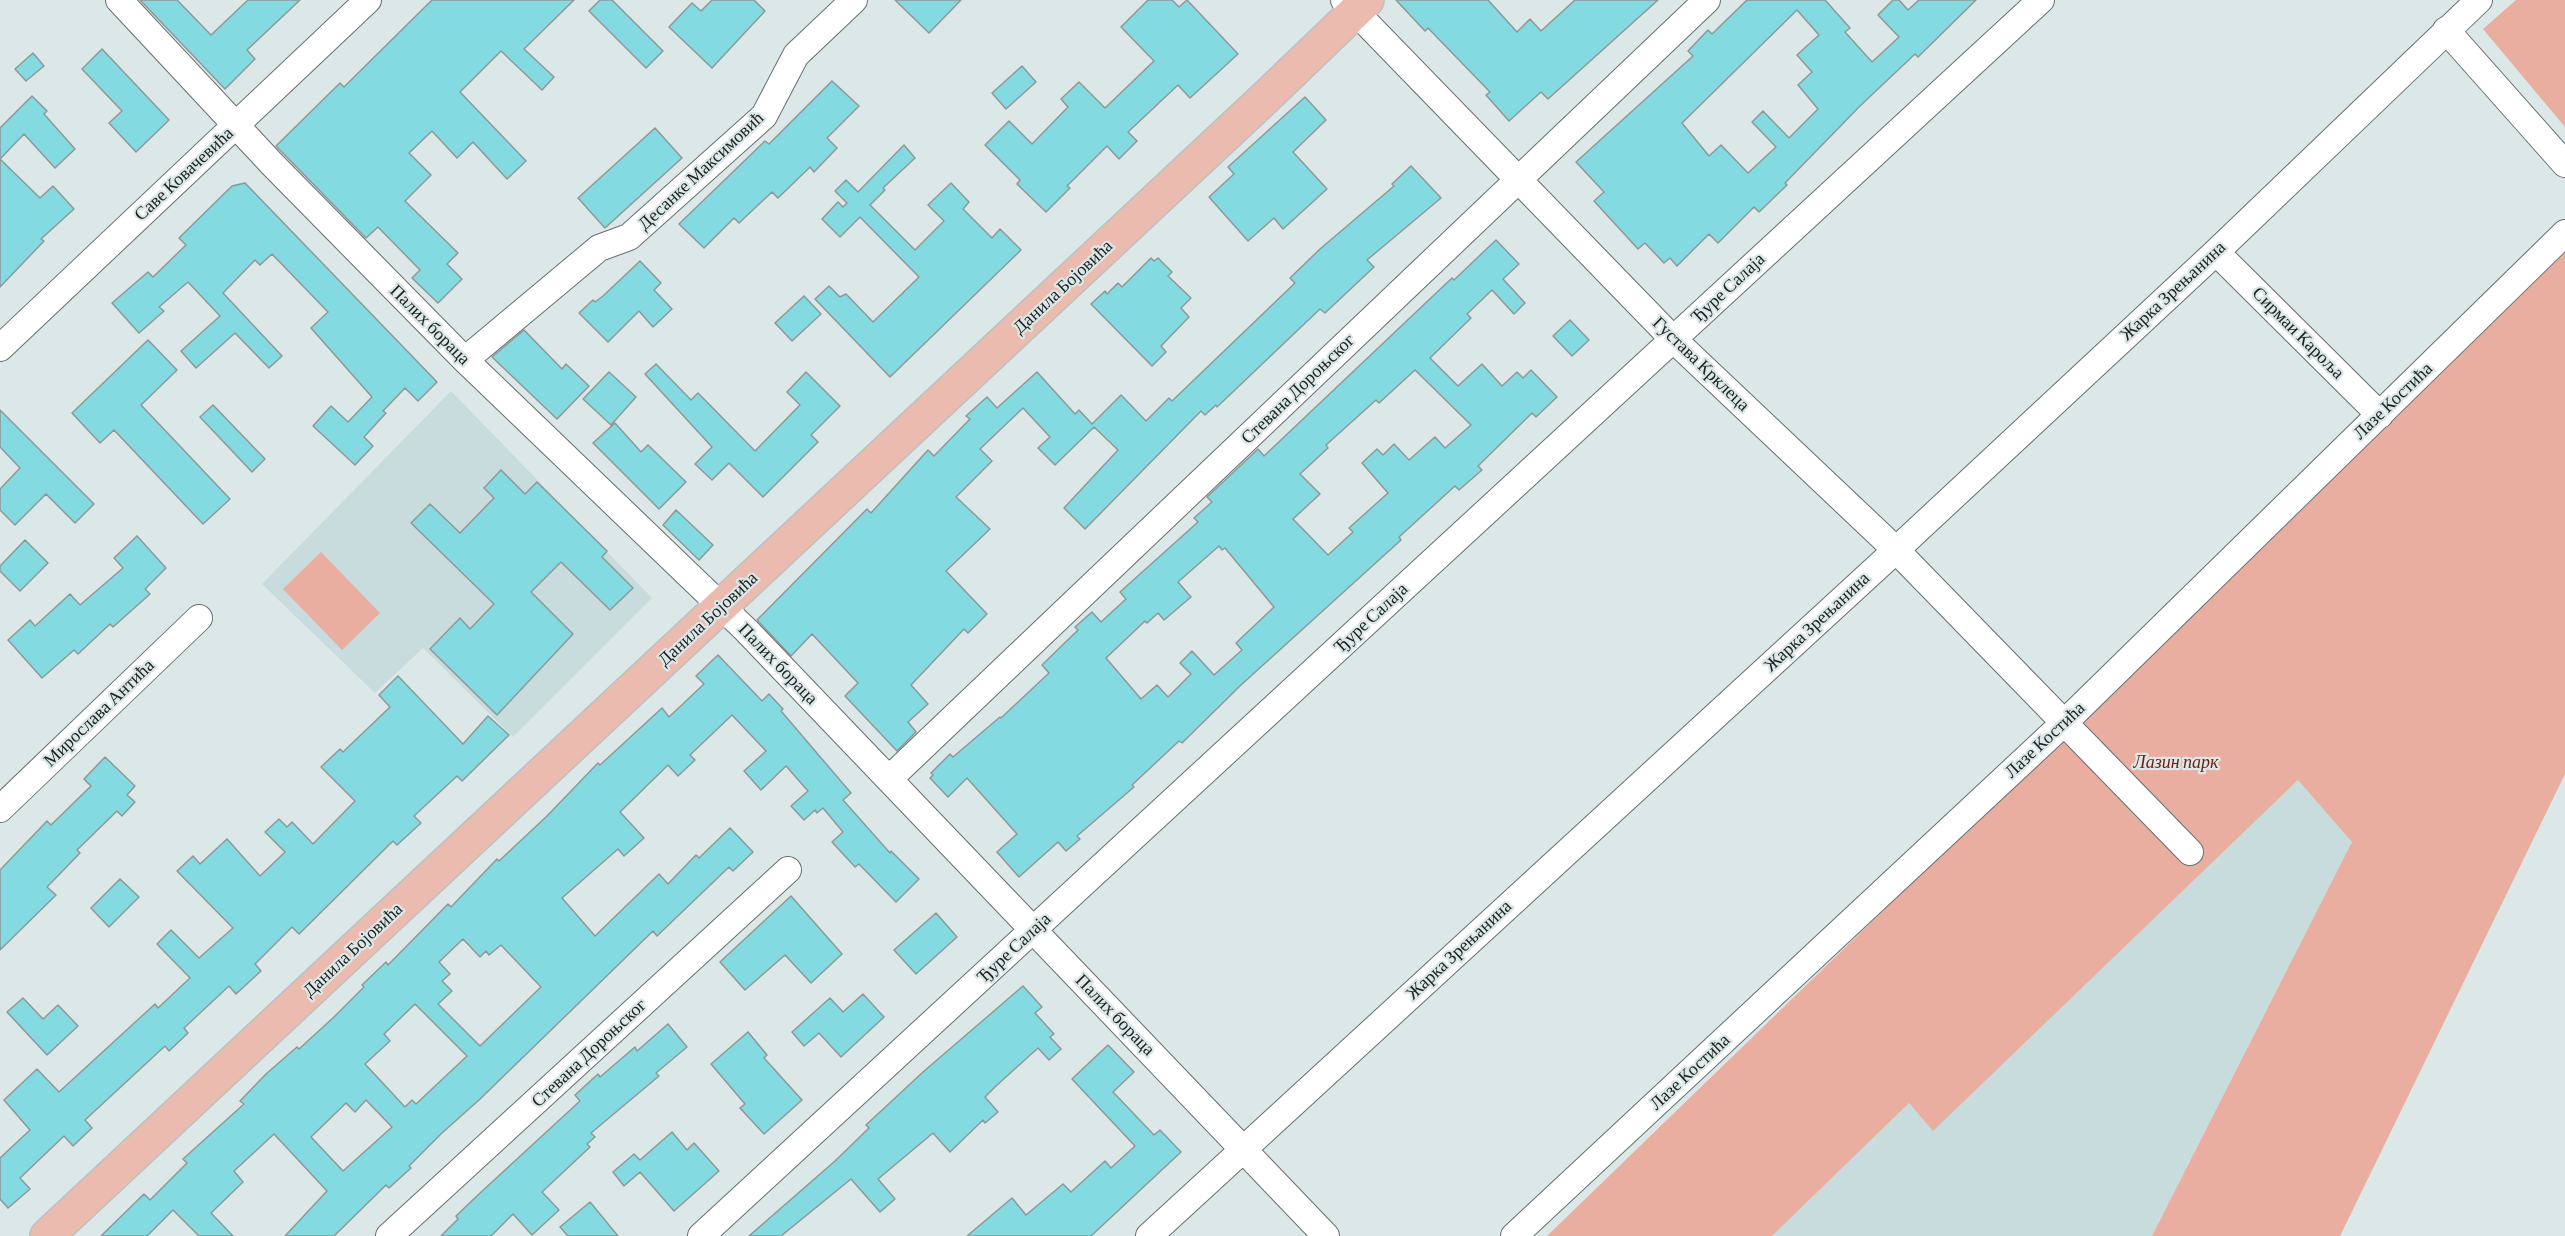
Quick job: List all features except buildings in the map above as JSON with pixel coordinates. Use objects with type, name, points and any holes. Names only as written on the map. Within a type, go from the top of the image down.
[{"type":"main road","name":"Данила Бојовића","points":[[47,1236],[1266,98],[1355,4]]},
{"type":"street","name":"Палих бораца","points":[[119,0],[236,126],[465,360],[722,606],[1326,1236]]},
{"type":"street","name":"Саве Ковачевића","points":[[0,348],[368,0]]},
{"type":"street","name":"Десанке Максимовић","points":[[465,360],[599,248],[629,237],[764,116],[796,55],[854,0]]},
{"type":"street","name":"Стевана Дороњског","points":[[889,779],[1707,0]]},
{"type":"street","name":"Ђуре Салаја","points":[[701,1236],[2041,0]]},
{"type":"street","name":"Жарка Зрењанина","points":[[1149,1236],[1896,550],[2216,252],[2479,0]]},
{"type":"street","name":"Густава Крклеца","points":[[1355,4],[1673,339],[1896,550],[2190,852]]},
{"type":"street","points":[[2446,30],[2565,164]]},
{"type":"street","name":"Лазе Костића","points":[[1514,1236],[2064,723],[2565,233]]},
{"type":"street","name":"Сирмаи Кароља","points":[[2216,252],[2380,415]]},
{"type":"street","name":"Мирослава Антића","points":[[0,809],[199,618]]},
{"type":"street","name":"Стевана Дороњског","points":[[389,1236],[788,870]]},
{"type":"shaded area","points":[[451,391],[652,598],[513,737],[423,648],[375,693],[262,584]]},
{"type":"shaded area","points":[[2298,780],[2353,841],[2152,1236],[1772,1236],[1909,1103],[1933,1130]]},
{"type":"green space","points":[[2516,0],[2565,0],[2565,127],[2483,29]]},
{"type":"green space","name":"Лазин парк","points":[[2565,251],[2565,774],[2340,1236],[2152,1236],[2352,842],[2298,780],[1933,1131],[1909,1103],[1772,1236],[1547,1236]]},
{"type":"green space","points":[[321,552],[380,613],[342,650],[283,589]]}]
